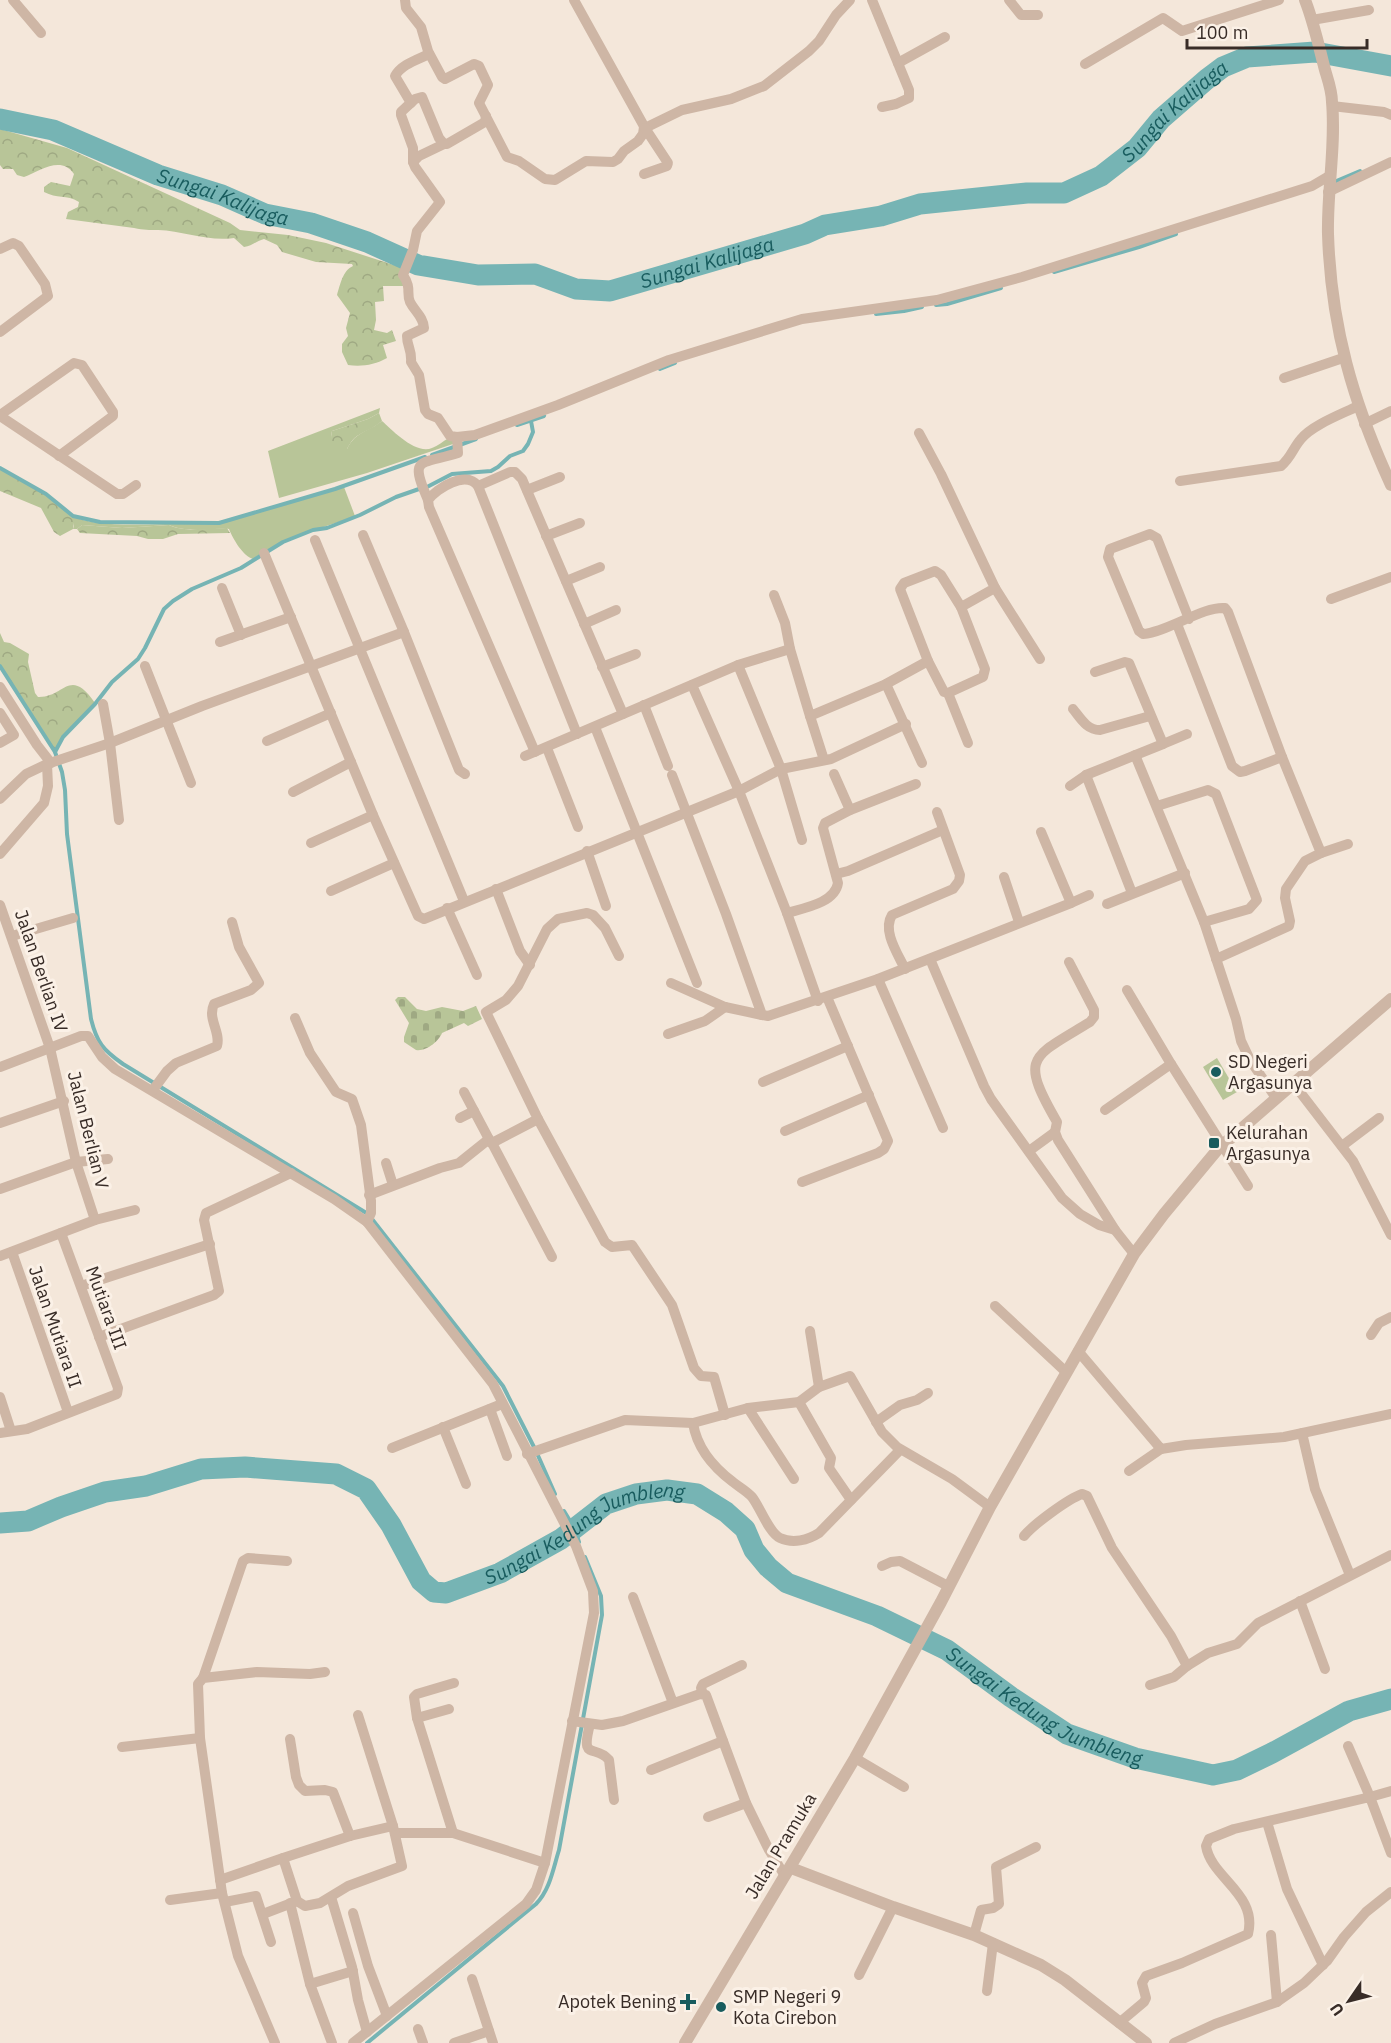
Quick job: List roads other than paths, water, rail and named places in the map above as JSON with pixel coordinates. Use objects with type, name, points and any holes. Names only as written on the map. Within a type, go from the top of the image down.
[{"type":"street","points":[[13,0],[41,33]]},
{"type":"street","points":[[405,0],[406,8],[421,27],[429,54],[443,79],[474,64],[479,66],[488,85],[479,101],[507,157],[519,160],[550,180],[559,178],[586,161],[613,162],[638,141],[645,128],[682,110],[732,99],[764,86],[809,51],[850,0]]},
{"type":"street","points":[[574,0],[645,128],[668,163],[667,166],[644,174]]},
{"type":"street","points":[[872,0],[909,90],[909,98],[882,107]]},
{"type":"street","points":[[1009,0],[1021,15],[1038,15]]},
{"type":"street","points":[[1085,64],[1164,18],[1182,31],[1279,0]]},
{"type":"street","points":[[1305,0],[1332,101],[1329,183],[1332,286],[1343,358],[1364,424],[1387,464],[1391,485]]},
{"type":"street","points":[[1312,23],[1369,10]]},
{"type":"street","points":[[898,63],[945,37]]},
{"type":"street","points":[[411,103],[395,76],[407,64],[429,54]]},
{"type":"street","points":[[444,144],[439,138],[422,97],[401,112],[400,115],[413,148],[413,162],[440,202],[417,231],[403,275],[410,287],[409,300],[424,324],[423,328],[406,336],[406,340],[412,355],[411,362],[419,375],[425,410],[428,414],[438,418],[450,436],[457,438],[475,435],[558,405],[669,360],[802,319],[937,300],[1022,277],[1391,162]]},
{"type":"street","points":[[1332,101],[1391,115]]},
{"type":"street","points":[[413,162],[419,156],[450,143],[485,122],[486,116]]},
{"type":"street","points":[[0,249],[13,243],[19,246],[45,284],[48,296],[0,332]]},
{"type":"street","points":[[1284,378],[1343,358]]},
{"type":"street","points":[[60,456],[113,416],[110,406],[82,365],[74,363],[0,415],[60,456],[120,495],[135,485]]},
{"type":"street","points":[[1180,481],[1281,466],[1292,455],[1301,438],[1315,428],[1358,406]]},
{"type":"street","points":[[1364,424],[1391,411]]},
{"type":"street","points":[[920,433],[995,588],[1040,658]]},
{"type":"street","points":[[457,438],[459,451],[456,454],[438,457],[420,465],[417,470],[418,478],[530,754],[738,665],[790,649]]},
{"type":"street","points":[[477,486],[510,472],[515,472],[522,479],[623,714]]},
{"type":"street","points":[[527,490],[560,477]]},
{"type":"street","points":[[428,500],[439,490],[457,481],[469,479],[474,481],[578,734]]},
{"type":"street","points":[[546,536],[580,523]]},
{"type":"street","points":[[1189,619],[1154,535],[1150,534],[1110,549],[1108,557],[1139,631],[1143,634],[1177,624],[1189,619],[1217,607],[1225,608],[1228,612],[1282,757],[1321,853]]},
{"type":"street","points":[[363,535],[459,770],[465,774]]},
{"type":"street","points":[[315,540],[464,901]]},
{"type":"street","points":[[264,553],[373,815],[418,916],[424,919],[739,791],[781,769],[824,760],[906,724]]},
{"type":"street","points":[[566,581],[600,567]]},
{"type":"street","points":[[948,693],[983,677],[986,673],[961,608],[941,575],[935,571],[904,583],[900,589],[901,597],[928,661],[944,692],[948,693],[968,743]]},
{"type":"street","points":[[1331,599],[1391,577]]},
{"type":"street","points":[[222,588],[241,634]]},
{"type":"street","points":[[961,608],[995,588]]},
{"type":"street","points":[[774,595],[785,623],[790,649],[824,760]]},
{"type":"street","points":[[584,624],[616,610]]},
{"type":"street","points":[[220,642],[291,618]]},
{"type":"street","points":[[1177,624],[1232,766],[1240,772],[1282,757]]},
{"type":"street","points":[[0,799],[26,774],[53,762],[110,743],[167,719],[404,632]]},
{"type":"street","points":[[602,667],[636,654]]},
{"type":"street","points":[[810,716],[886,684],[928,661]]},
{"type":"street","points":[[1095,672],[1125,662],[1129,663],[1162,744]]},
{"type":"street","points":[[738,665],[781,769],[802,840]]},
{"type":"street","points":[[145,666],[191,783]]},
{"type":"street","points":[[886,684],[922,763]]},
{"type":"street","points":[[692,685],[739,791],[823,999],[848,1046],[888,1140],[884,1149],[802,1182]]},
{"type":"street","points":[[0,687],[26,728],[53,762]]},
{"type":"street","points":[[103,704],[119,820]]},
{"type":"street","points":[[644,705],[726,914],[762,1015]]},
{"type":"street","points":[[1073,709],[1093,730],[1150,716]]},
{"type":"street","points":[[0,713],[14,735]]},
{"type":"street","points":[[267,741],[330,713]]},
{"type":"street","points":[[595,727],[697,982]]},
{"type":"street","points":[[0,743],[26,728]]},
{"type":"street","points":[[1070,786],[1086,775],[1187,734]]},
{"type":"street","points":[[547,748],[578,827]]},
{"type":"street","points":[[1136,755],[1204,922],[1241,1041],[1250,1060],[1276,1098]]},
{"type":"street","points":[[0,854],[44,803],[53,762]]},
{"type":"street","points":[[293,792],[351,762]]},
{"type":"street","points":[[834,774],[850,810]]},
{"type":"street","points":[[1086,775],[1132,893]]},
{"type":"street","points":[[787,913],[832,897],[838,888],[823,828],[829,819],[916,784]]},
{"type":"street","points":[[1157,806],[1211,790],[1216,794],[1257,900],[1249,909],[1204,922]]},
{"type":"street","points":[[904,969],[890,934],[889,919],[892,915],[950,891],[959,881],[960,875],[937,812]]},
{"type":"street","points":[[311,843],[373,815]]},
{"type":"street","points":[[836,874],[944,830]]},
{"type":"street","points":[[1041,832],[1071,903]]},
{"type":"street","points":[[1215,959],[1288,926],[1290,921],[1285,898],[1286,889],[1305,861],[1348,844]]},
{"type":"street","points":[[587,851],[606,906]]},
{"type":"street","points":[[331,891],[394,863]]},
{"type":"street","points":[[1107,904],[1185,873]]},
{"type":"street","points":[[1004,877],[1019,922]]},
{"type":"street","points":[[496,889],[520,951],[530,965]]},
{"type":"street","points":[[671,983],[725,1007],[762,1015],[774,1015],[878,979],[1089,895]]},
{"type":"street","name":"Jalan Berlian IV","points":[[0,905],[50,1048]]},
{"type":"street","points":[[447,908],[477,975]]},
{"type":"street","points":[[619,956],[605,928],[593,915],[586,913],[558,919],[547,929],[518,986],[506,1000],[486,1012],[538,1119],[605,1242],[612,1247],[632,1245],[669,1300],[694,1368],[701,1376],[714,1377],[725,1415]]},
{"type":"street","points":[[12,936],[73,918]]},
{"type":"street","points":[[155,1087],[176,1063],[216,1046],[218,1040],[211,1016],[214,1004],[251,990],[259,983],[239,947],[232,922]]},
{"type":"street","points":[[930,959],[984,1086],[1053,1188],[1070,1206],[1099,1225],[1114,1230]]},
{"type":"street","points":[[1069,962],[1095,1015],[1090,1022],[1040,1054],[1034,1068],[1040,1093],[1057,1122],[1055,1132],[1058,1140],[1114,1230],[1134,1254]]},
{"type":"street","points":[[878,979],[943,1128]]},
{"type":"street","points":[[1127,990],[1248,1186]]},
{"type":"street","name":"Jalan Pramuka","points":[[685,2043],[855,1758],[941,1602],[990,1507],[1134,1254],[1200,1169],[1222,1146],[1391,999]]},
{"type":"street","points":[[668,1034],[705,1021],[725,1007]]},
{"type":"street","points":[[295,1018],[310,1053],[336,1092],[352,1099],[361,1125],[371,1213],[367,1222]]},
{"type":"street","points":[[0,1067],[81,1036],[88,1036],[102,1057],[115,1069],[155,1087],[367,1222],[493,1384],[502,1404],[532,1452],[576,1546],[593,1591],[595,1604],[581,1723],[536,1890],[526,1904],[352,2043]]},
{"type":"street","points":[[763,1082],[848,1046]]},
{"type":"street","name":"Jalan Berlian V","points":[[50,1048],[64,1101],[76,1162],[95,1220]]},
{"type":"street","points":[[1105,1110],[1171,1064]]},
{"type":"street","points":[[1293,1083],[1353,1161],[1391,1235]]},
{"type":"street","points":[[464,1092],[552,1257]]},
{"type":"street","points":[[785,1131],[869,1095]]},
{"type":"street","points":[[0,1123],[64,1101]]},
{"type":"street","points":[[460,1118],[474,1111]]},
{"type":"street","points":[[1342,1146],[1379,1118]]},
{"type":"street","points":[[369,1195],[459,1163],[490,1141],[538,1119]]},
{"type":"street","points":[[1029,1151],[1055,1132]]},
{"type":"street","points":[[0,1189],[76,1162],[108,1159]]},
{"type":"street","points":[[386,1163],[393,1185]]},
{"type":"street","points":[[99,1336],[219,1292],[204,1220],[209,1210],[291,1173]]},
{"type":"street","points":[[0,1256],[95,1220],[135,1210]]},
{"type":"street","name":"Mutiara III","points":[[61,1233],[118,1388],[117,1394],[68,1412]]},
{"type":"street","points":[[81,1286],[210,1244]]},
{"type":"street","name":"Jalan Mutiara II","points":[[12,1252],[68,1412]]},
{"type":"street","points":[[995,1306],[1066,1372]]},
{"type":"street","points":[[1371,1335],[1379,1323],[1391,1317]]},
{"type":"street","points":[[810,1331],[819,1388]]},
{"type":"street","points":[[1078,1351],[1161,1449]]},
{"type":"street","points":[[532,1452],[625,1420],[693,1423],[748,1408],[798,1402],[819,1388],[850,1376],[886,1437],[900,1450],[952,1479],[990,1507]]},
{"type":"street","points":[[876,1422],[900,1405],[917,1400],[928,1393]]},
{"type":"street","points":[[0,1397],[6,1432],[27,1429],[68,1412]]},
{"type":"street","points":[[798,1402],[831,1458],[829,1468],[851,1500]]},
{"type":"street","points":[[392,1448],[502,1404]]},
{"type":"street","points":[[748,1408],[794,1479]]},
{"type":"street","points":[[490,1409],[507,1456]]},
{"type":"street","points":[[1129,1471],[1161,1449],[1284,1437],[1391,1414]]},
{"type":"street","points":[[693,1423],[698,1442],[706,1456],[720,1472],[751,1495],[771,1530],[781,1539],[797,1541],[812,1538],[900,1450]]},
{"type":"street","points":[[443,1427],[466,1484]]},
{"type":"street","points":[[1302,1433],[1315,1489],[1350,1575]]},
{"type":"street","points":[[1024,1536],[1038,1521],[1074,1498],[1082,1494],[1087,1496],[1112,1548],[1171,1636],[1187,1666]]},
{"type":"street","points":[[1150,1685],[1174,1677],[1206,1654],[1237,1644],[1258,1623],[1391,1555]]},
{"type":"street","points":[[275,2043],[238,1956],[223,1898],[200,1738],[198,1684],[243,1561],[248,1558],[287,1561]]},
{"type":"street","points":[[882,1566],[891,1562],[900,1562],[948,1586]]},
{"type":"street","points":[[633,1597],[673,1703]]},
{"type":"street","points":[[1300,1601],[1325,1669]]},
{"type":"street","points":[[742,1665],[703,1684],[701,1688],[703,1694],[708,1698],[746,1803],[769,1850],[788,1872],[993,1943],[1051,1971],[1146,2043]]},
{"type":"street","points":[[202,1678],[257,1672],[309,1674],[325,1672]]},
{"type":"street","points":[[453,1833],[417,1718],[415,1695],[454,1683]]},
{"type":"street","points":[[581,1723],[602,1725],[623,1721],[703,1694]]},
{"type":"street","points":[[417,1718],[449,1709]]},
{"type":"street","points":[[262,1914],[293,1902],[309,1906],[320,1903],[348,1886],[402,1866],[394,1829],[358,1715]]},
{"type":"street","points":[[581,1723],[587,1746],[591,1752],[605,1755],[609,1760],[614,1800]]},
{"type":"street","points":[[122,1747],[200,1738]]},
{"type":"street","points":[[290,1739],[299,1785],[305,1791],[333,1792],[350,1836]]},
{"type":"street","points":[[651,1770],[723,1741]]},
{"type":"street","points":[[1348,1746],[1391,1853]]},
{"type":"street","points":[[855,1758],[904,1787]]},
{"type":"street","points":[[1119,2023],[1144,2002],[1146,1998],[1142,1983],[1146,1976],[1182,1964],[1248,1934],[1249,1916],[1243,1901],[1210,1858],[1206,1846],[1209,1839],[1234,1829],[1391,1791]]},
{"type":"street","points":[[708,1817],[746,1803]]},
{"type":"street","points":[[1267,1822],[1287,1889],[1323,1965]]},
{"type":"street","points":[[220,1880],[350,1836],[394,1829],[453,1833],[545,1863]]},
{"type":"street","points":[[974,1935],[981,1910],[993,1908],[999,1904],[996,1867],[1036,1847]]},
{"type":"street","points":[[283,1858],[310,1984],[332,2043]]},
{"type":"street","points":[[1174,2043],[1215,2024],[1277,2002],[1304,1983],[1323,1965],[1366,1912],[1391,1892]]},
{"type":"street","points":[[170,1900],[256,1896],[271,1942]]},
{"type":"street","points":[[331,1897],[353,1971],[367,2032]]},
{"type":"street","points":[[859,1975],[893,1907]]},
{"type":"street","points":[[353,1913],[368,1966],[387,2016]]},
{"type":"street","points":[[1271,1935],[1277,2002]]},
{"type":"street","points":[[987,1991],[993,1943]]},
{"type":"street","points":[[310,1984],[353,1971]]},
{"type":"street","points":[[472,1979],[493,2043]]},
{"type":"street","points":[[418,2029],[423,2043]]},
{"type":"street","points":[[454,2043],[489,2031]]},
{"type":"waterway","name":"Sungai Kalijaga","points":[[0,119],[53,130],[158,175],[222,195],[265,214],[311,223],[367,242],[418,265],[478,275],[535,274],[576,289],[610,291],[805,234],[825,225],[881,216],[920,204],[1027,193],[1064,193],[1101,176],[1137,148],[1161,119],[1207,79],[1223,67],[1247,57],[1315,52],[1391,66]]},
{"type":"waterway","points":[[1334,182],[1360,171]]},
{"type":"waterway","points":[[1054,272],[1176,234]]},
{"type":"waterway","points":[[936,305],[947,304],[1001,288]]},
{"type":"waterway","points":[[876,314],[922,307]]},
{"type":"waterway","points":[[660,369],[675,363]]},
{"type":"waterway","points":[[517,425],[544,416]]},
{"type":"waterway","points":[[427,487],[452,474],[491,471],[498,467],[510,456],[523,451],[533,432],[531,421]]},
{"type":"waterway","points":[[432,455],[476,439]]},
{"type":"waterway","points":[[0,468],[46,494],[73,516],[100,522],[219,523],[335,489],[425,457]]},
{"type":"waterway","points":[[368,1214],[123,1064],[102,1045],[91,1019],[67,834],[65,790],[55,752],[63,737],[95,704],[112,682],[138,659],[164,609],[173,601],[192,589],[241,568],[283,542],[313,530],[327,528],[419,489]]},
{"type":"waterway","points":[[0,666],[55,752]]},
{"type":"waterway","points":[[372,1219],[503,1386],[555,1494]]},
{"type":"waterway","name":"Sungai Kedung Jumbleng","points":[[0,1523],[28,1521],[105,1492],[146,1486],[201,1469],[245,1467],[336,1474],[366,1489],[391,1525],[421,1581],[434,1592],[446,1593],[500,1573],[561,1539],[606,1504],[636,1494],[667,1490],[697,1494],[726,1512],[745,1529],[754,1550],[768,1567],[787,1583],[877,1616],[947,1650],[1011,1697],[1067,1734],[1135,1758],[1213,1775],[1237,1770],[1349,1711],[1391,1699]]},
{"type":"waterway","name":"Sungai Kedung Jumbleng","points":[[564,1511],[575,1529],[579,1542]]},
{"type":"waterway","points":[[367,2043],[536,1904],[548,1886],[559,1850],[602,1615],[601,1596],[585,1557]]},
{"type":"place","name":"SD Negeri Argasunya","points":[[1216,1072]]},
{"type":"place","name":"Kelurahan Argasunya","points":[[1214,1143]]},
{"type":"place","name":"Apotek Bening","points":[[688,2002]]},
{"type":"place","name":"SMP Negeri 9 Kota Cirebon","points":[[721,2007]]}]
